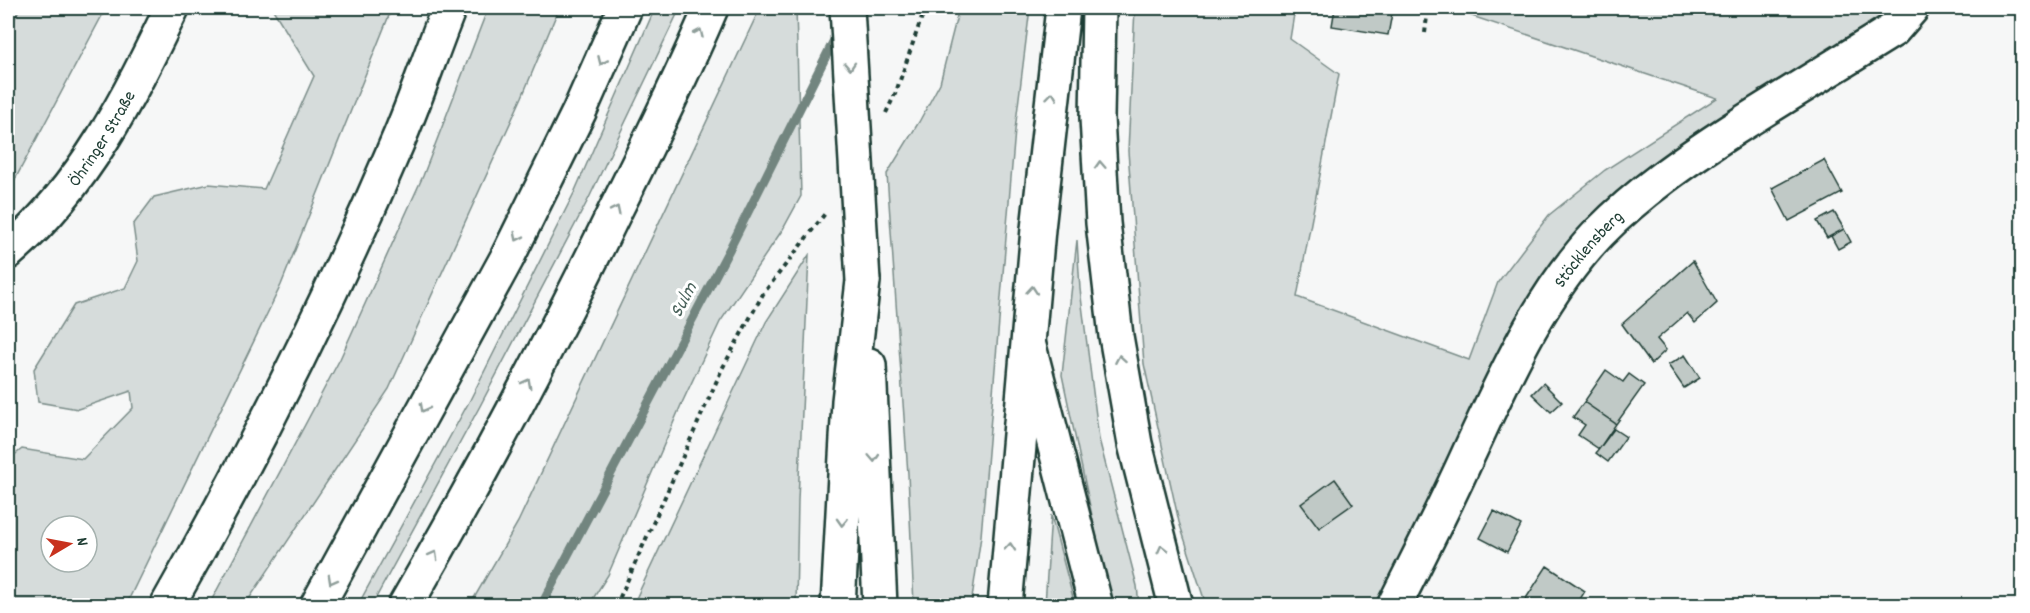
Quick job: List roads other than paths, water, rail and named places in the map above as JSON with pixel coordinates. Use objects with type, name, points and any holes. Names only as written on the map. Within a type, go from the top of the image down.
[{"type":"main road","name":"Öhringer Straße","points":[[8,252],[34,230],[72,185],[111,127],[172,8]]},
{"type":"main road","points":[[167,606],[227,500],[312,329],[397,142],[449,8]]},
{"type":"main road","points":[[317,606],[507,258],[579,112],[625,8]]},
{"type":"main road","points":[[405,606],[507,422],[579,285],[711,8]]},
{"type":"main road","points":[[838,606],[860,400],[863,281],[847,8]]},
{"type":"main road","points":[[1005,606],[1047,130],[1062,8]]},
{"type":"main road","points":[[1099,8],[1097,118],[1103,222],[1116,336],[1135,444],[1176,606]]},
{"type":"main road","name":"Stöcklensberg","points":[[1394,606],[1445,505],[1499,389],[1538,314],[1561,278],[1599,234],[1636,199],[1689,159],[1893,30],[1912,8]]},
{"type":"main road","points":[[1028,341],[1096,606]]},
{"type":"main road","points":[[860,400],[880,606]]},
{"type":"waterway","name":"Sulm","points":[[541,606],[730,248],[838,32]]}]
